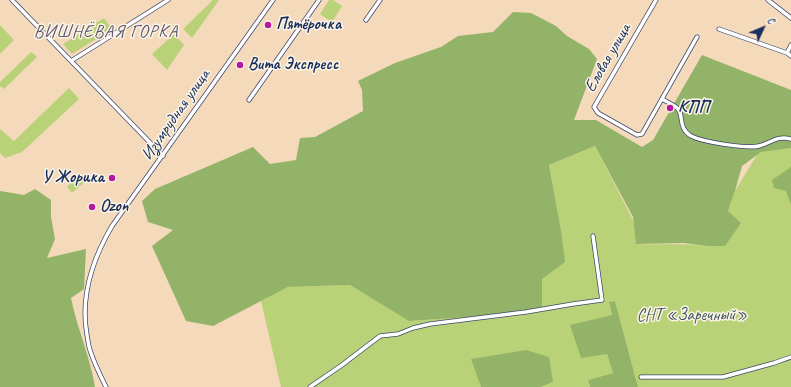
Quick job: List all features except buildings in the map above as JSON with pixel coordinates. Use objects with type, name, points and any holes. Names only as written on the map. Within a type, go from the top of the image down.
[{"type":"street","points":[[12,0],[163,156]]},
{"type":"street","points":[[71,61],[168,0]]},
{"type":"street","name":"Изумрудная улица","points":[[106,387],[89,349],[85,321],[86,296],[90,273],[101,246],[112,226],[273,0]]},
{"type":"street","points":[[249,100],[319,0]]},
{"type":"street","points":[[366,20],[380,0]]},
{"type":"street","name":"Еловая улица","points":[[656,0],[594,108],[598,114],[637,135],[642,134],[662,99]]},
{"type":"street","points":[[768,0],[791,18]]},
{"type":"street","points":[[719,29],[787,53],[791,56]]},
{"type":"street","points":[[697,37],[662,99],[677,108],[680,112],[680,121],[686,131],[692,136],[737,146],[758,146],[783,137],[791,139]]},
{"type":"street","points":[[787,53],[791,45]]},
{"type":"street","points":[[310,387],[380,336],[398,334],[413,328],[430,324],[526,312],[602,300],[593,236]]},
{"type":"street","points":[[641,377],[723,377],[791,357]]},
{"type":"green space","points":[[213,0],[219,0],[192,38],[183,29]]},
{"type":"green space","points":[[329,0],[333,0],[342,6],[332,22],[320,14]]},
{"type":"green space","points":[[513,12],[531,13],[556,26],[567,36],[589,49],[597,59],[574,120],[596,120],[642,147],[653,140],[702,55],[791,90],[791,148],[761,152],[742,166],[728,211],[741,223],[725,246],[707,246],[684,243],[636,244],[633,217],[595,146],[549,165],[561,230],[565,262],[542,279],[542,312],[409,321],[350,285],[288,287],[213,326],[186,321],[152,246],[173,230],[148,222],[142,201],[155,189],[253,147],[270,164],[296,160],[300,138],[315,137],[363,111],[362,90],[358,81],[395,63],[441,47],[458,36],[493,32]]},
{"type":"green space","points":[[104,18],[112,29],[72,54],[63,44]]},
{"type":"green space","points":[[0,25],[14,40],[0,54]]},
{"type":"green space","points":[[174,34],[184,45],[167,70],[152,54]]},
{"type":"green space","points":[[31,52],[37,57],[4,89],[0,86],[0,82]]},
{"type":"green space","points":[[69,88],[79,99],[22,152],[5,158],[0,153],[0,129],[14,141]]},
{"type":"green space","name":"СНТ «Заречный»","points":[[595,146],[633,220],[637,244],[707,246],[728,211],[735,191],[760,150],[791,148],[791,387],[638,387],[615,301],[609,302],[612,315],[607,354],[613,373],[588,380],[590,387],[541,387],[553,382],[472,359],[481,387],[281,387],[261,301],[288,287],[350,285],[410,321],[542,311],[542,279],[561,230],[549,165]]},
{"type":"green space","points":[[791,167],[791,205],[786,191],[774,188],[772,180]]},
{"type":"green space","points":[[79,174],[86,181],[72,193],[67,187]]},
{"type":"green space","points":[[35,189],[51,200],[51,217],[55,239],[47,258],[86,249],[84,289],[71,298],[95,387],[0,387],[0,191],[24,195]]},
{"type":"green space","points":[[615,301],[638,387],[590,387],[588,380],[613,373],[607,354],[581,358],[570,325],[612,315],[609,302]]},
{"type":"green space","points":[[526,350],[549,357],[553,382],[541,387],[481,387],[471,359]]},
{"type":"place","name":"Пятёрочка","points":[[268,25]]},
{"type":"place","name":"Вита Экспресс","points":[[240,65]]},
{"type":"place","name":"КПП","points":[[670,108]]},
{"type":"place","name":"У Жорика","points":[[112,178]]},
{"type":"place","name":"Ozon","points":[[92,207]]},
{"type":"district","name":"ВИШНЁВАЯ ГОРКА","points":[[106,32]]}]
